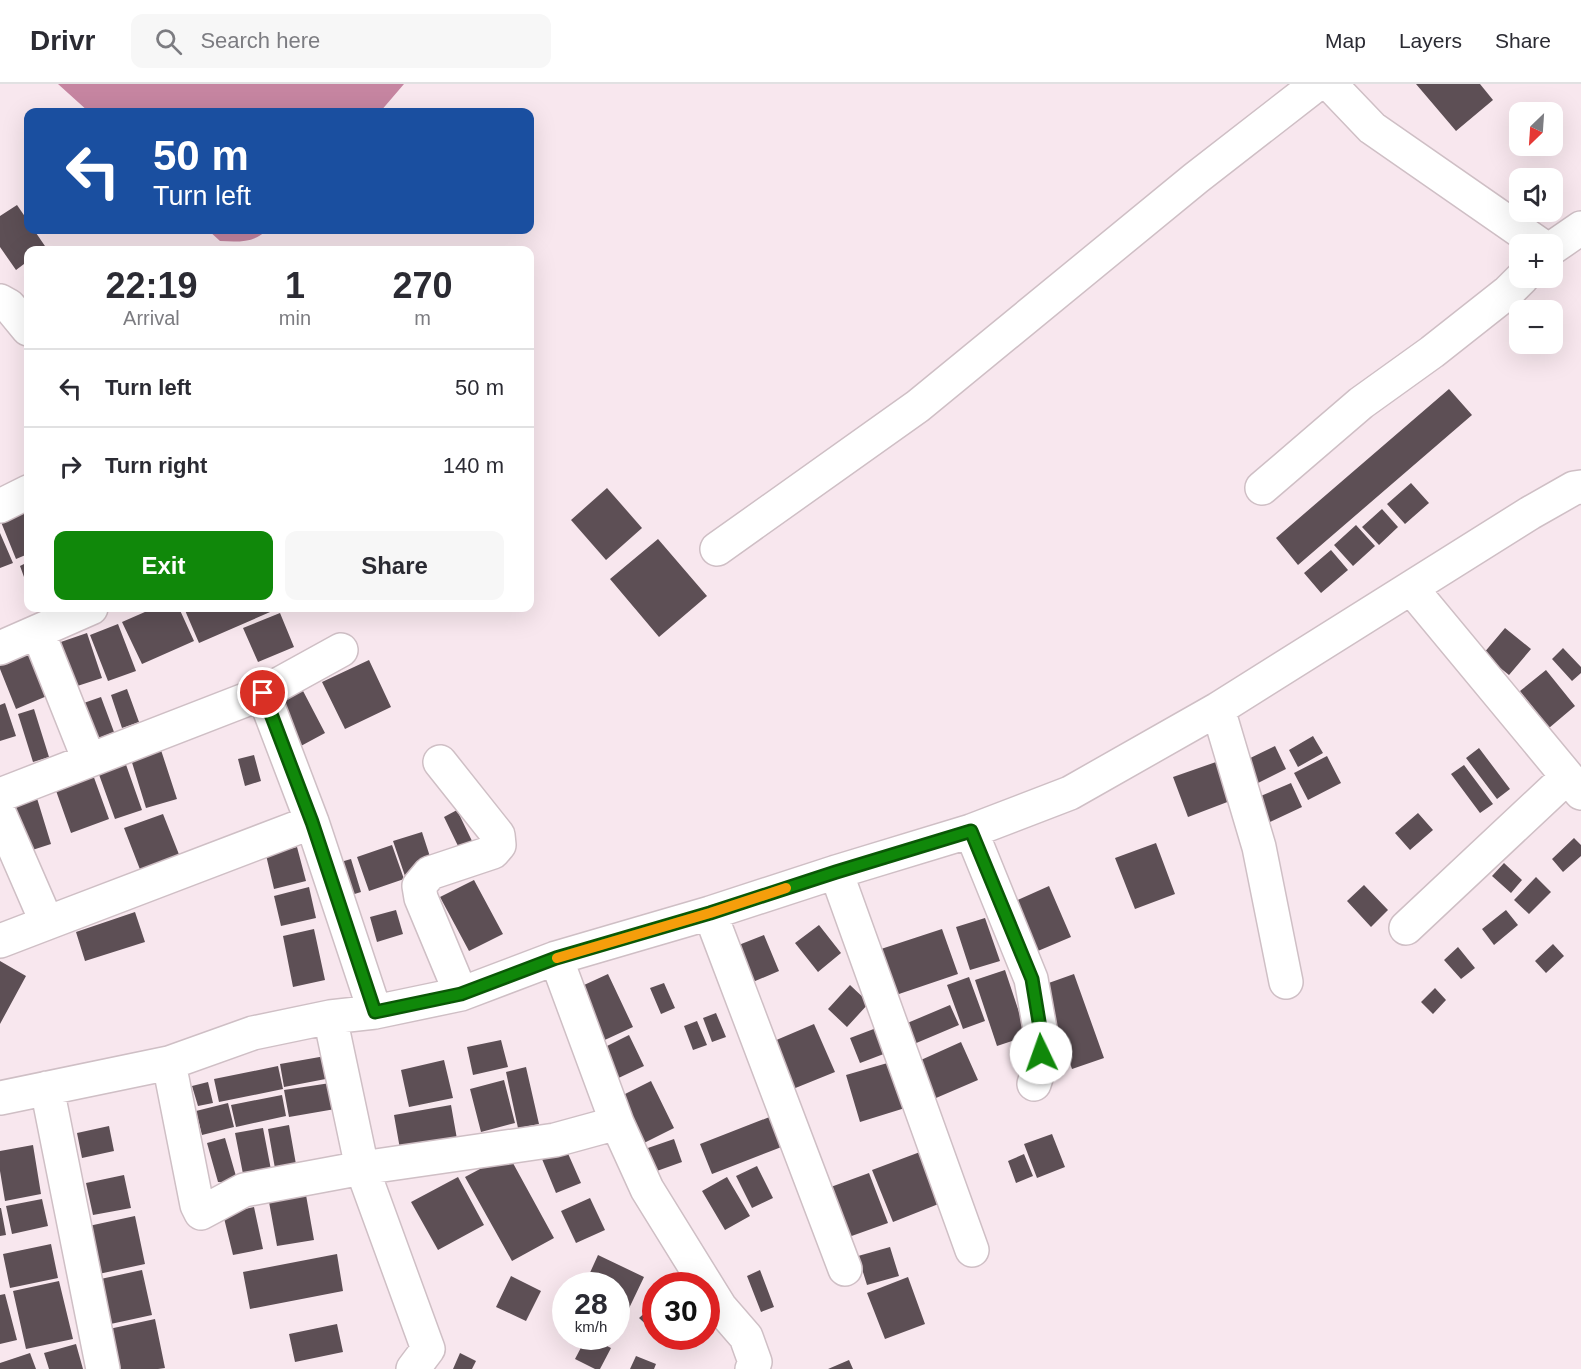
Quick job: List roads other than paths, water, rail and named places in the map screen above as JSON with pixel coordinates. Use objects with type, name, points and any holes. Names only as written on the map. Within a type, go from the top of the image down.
[{"type":"street","points":[[717,549],[918,406],[1196,178],[1317,84]]},
{"type":"street","points":[[1330,84],[1372,128],[1525,234]]},
{"type":"street","points":[[1563,240],[1581,228]]},
{"type":"street","points":[[1262,488],[1361,403],[1432,352],[1512,288]]},
{"type":"street","points":[[0,301],[9,306],[24,324]]},
{"type":"street","points":[[0,1098],[169,1063],[253,1033],[330,1017],[375,1012],[461,994],[556,958],[710,913],[971,831],[1070,793],[1218,709],[1530,513],[1581,487]]},
{"type":"street","points":[[0,506],[24,494]]},
{"type":"street","points":[[1406,928],[1574,785],[1411,588]]},
{"type":"street","points":[[0,648],[82,612]]},
{"type":"street","points":[[38,632],[89,760]]},
{"type":"street","points":[[0,795],[263,693],[341,650]]},
{"type":"street","points":[[263,693],[312,822],[375,1012]]},
{"type":"street","points":[[1218,709],[1259,847],[1286,982]]},
{"type":"street","points":[[440,762],[498,835],[500,845],[493,852],[430,873],[419,886],[421,898],[461,994]]},
{"type":"street","points":[[0,815],[47,923]]},
{"type":"street","points":[[0,941],[312,822]]},
{"type":"street","points":[[971,831],[1032,979],[1042,1040],[1040,1066],[1034,1084]]},
{"type":"street","points":[[836,872],[972,1250]]},
{"type":"street","points":[[710,913],[845,1269]]},
{"type":"street","points":[[556,958],[617,1123],[647,1189],[720,1307],[746,1336],[755,1362],[752,1369]]},
{"type":"street","points":[[330,1017],[362,1168],[428,1349],[413,1369]]},
{"type":"street","points":[[169,1063],[197,1205],[201,1213],[244,1190],[362,1168],[555,1140],[617,1123]]},
{"type":"street","points":[[47,1088],[103,1369]]}]
